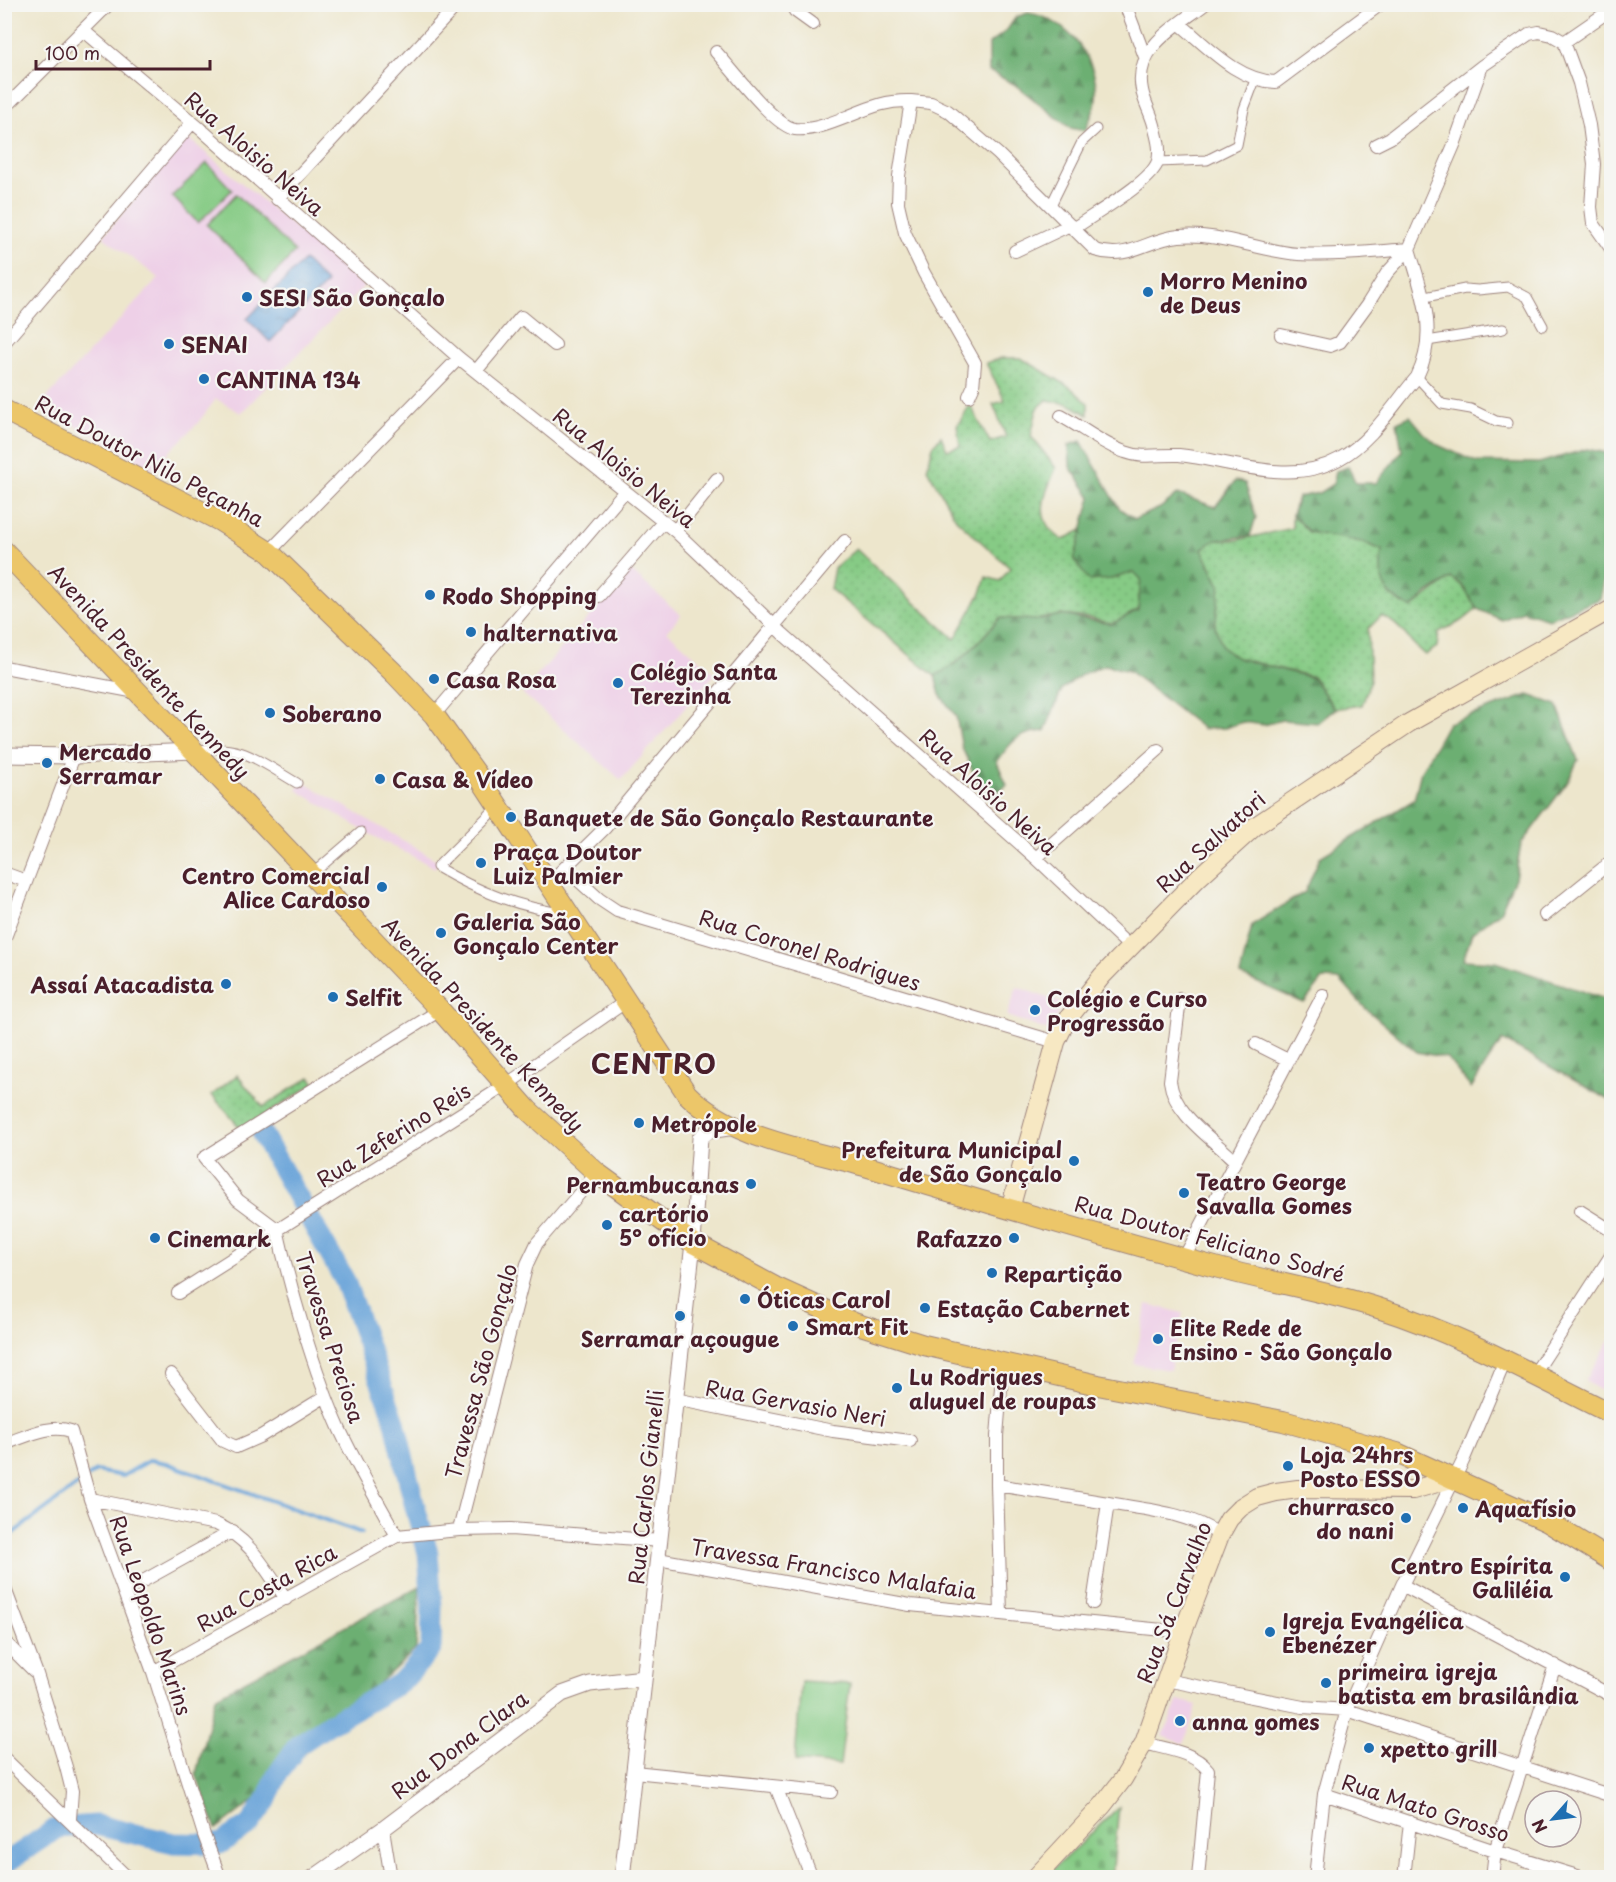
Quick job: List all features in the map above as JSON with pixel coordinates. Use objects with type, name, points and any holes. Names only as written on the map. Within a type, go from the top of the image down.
[{"type":"main road","name":"Rua Doutor Nilo Peçanha","points":[[4,410],[220,520],[269,552],[434,715],[548,884]]},
{"type":"main road","name":"Avenida Presidente Kennedy","points":[[4,551],[440,1010],[558,1140],[597,1173],[693,1243],[775,1287],[854,1323],[924,1345],[1339,1435],[1397,1454],[1548,1522],[1611,1561]]},
{"type":"main road","name":"Rua Salvatori","points":[[1010,1209],[1056,1042],[1066,1021],[1079,1002],[1130,946],[1199,877],[1254,828],[1284,805],[1410,723],[1611,609]]},
{"type":"main road","name":"Rua Doutor Feliciano Sodré","points":[[548,884],[687,1094],[699,1106],[735,1127],[1184,1258],[1376,1307],[1436,1327],[1611,1414]]},
{"type":"main road","name":"Rua Sá Carvalho","points":[[1035,1878],[1103,1805],[1123,1779],[1144,1743],[1220,1535],[1229,1519],[1241,1507],[1257,1497],[1276,1492],[1312,1489],[1413,1491],[1454,1478]]},
{"type":"street","points":[[4,109],[109,4]]},
{"type":"street","points":[[277,199],[458,4]]},
{"type":"street","points":[[791,4],[795,12],[813,24]]},
{"type":"street","points":[[1125,4],[1145,57]]},
{"type":"street","points":[[1015,251],[1071,227],[1135,186],[1158,162],[1160,144],[1142,91],[1141,70],[1145,57],[1152,47],[1205,4]]},
{"type":"street","points":[[1180,24],[1243,74],[1255,80],[1276,82],[1381,4]]},
{"type":"street","points":[[1564,42],[1607,9]]},
{"type":"street","name":"Rua Aloisio Neiva","points":[[84,31],[459,358],[664,521],[774,625],[1036,858],[1130,946]]},
{"type":"street","points":[[1376,145],[1390,138],[1482,66],[1529,34],[1539,32],[1552,35],[1564,42],[1579,83],[1589,125],[1594,164],[1591,207],[1593,223],[1611,250]]},
{"type":"street","points":[[716,52],[776,118],[788,127],[813,127],[875,104],[911,101],[931,103],[948,111],[1051,205],[1095,250],[1110,255],[1121,255],[1166,238],[1189,235],[1297,254],[1353,254],[1409,249]]},
{"type":"street","points":[[1281,335],[1330,346],[1340,342],[1387,273],[1409,249],[1454,145],[1482,66]]},
{"type":"street","points":[[1158,162],[1207,160],[1237,145],[1244,109],[1255,80]]},
{"type":"street","points":[[911,101],[899,176],[898,203],[905,232],[919,263],[952,327],[975,363],[973,387],[969,396]]},
{"type":"street","points":[[4,343],[192,123]]},
{"type":"street","points":[[1051,205],[1082,142],[1096,129]]},
{"type":"street","points":[[1061,416],[1112,447],[1138,456],[1186,456],[1250,470],[1308,468],[1337,461],[1356,449],[1417,377],[1423,364],[1428,341],[1425,297],[1409,249]]},
{"type":"street","points":[[1425,297],[1465,289],[1478,290],[1508,286],[1527,297],[1544,326]]},
{"type":"street","points":[[476,371],[521,317],[555,345]]},
{"type":"street","points":[[1428,341],[1503,329]]},
{"type":"street","points":[[269,552],[459,358]]},
{"type":"street","points":[[1417,377],[1442,404],[1471,409],[1496,421],[1508,423]]},
{"type":"street","points":[[675,531],[717,479]]},
{"type":"street","points":[[434,715],[625,491]]},
{"type":"street","points":[[599,596],[664,521]]},
{"type":"street","points":[[548,884],[566,869],[605,828],[845,541]]},
{"type":"street","points":[[4,667],[140,692]]},
{"type":"street","points":[[4,755],[74,756],[194,751],[229,747],[247,754],[297,783]]},
{"type":"street","points":[[1036,858],[1158,750]]},
{"type":"street","points":[[4,939],[74,756]]},
{"type":"street","points":[[497,807],[437,867],[475,889],[525,905],[567,914]]},
{"type":"street","points":[[311,875],[361,831]]},
{"type":"street","points":[[1545,915],[1611,861]]},
{"type":"street","name":"Rua Coronel Rodrigues","points":[[566,869],[598,899],[617,911],[1056,1042]]},
{"type":"street","points":[[4,873],[26,881]]},
{"type":"street","points":[[1184,1258],[1323,995]]},
{"type":"street","points":[[1180,999],[1170,1081],[1171,1093],[1178,1107],[1235,1161]]},
{"type":"street","name":"Rua Zeferino Reis","points":[[178,1293],[506,1085],[626,1002]]},
{"type":"street","name":"Travessa Preciosa","points":[[401,1534],[362,1475],[326,1396],[284,1260],[277,1229],[238,1200],[204,1158],[440,1010]]},
{"type":"street","points":[[1256,1044],[1288,1060]]},
{"type":"street","name":"Rua Carlos Gianelli","points":[[622,1878],[693,1243],[700,1138],[708,1131],[735,1127]]},
{"type":"street","name":"Travessa São Gonçalo","points":[[459,1530],[527,1264],[537,1243],[597,1173]]},
{"type":"street","points":[[1580,1211],[1611,1231]]},
{"type":"street","points":[[1533,1376],[1611,1254]]},
{"type":"street","points":[[1315,1878],[1324,1794],[1347,1710],[1505,1361]]},
{"type":"street","points":[[1001,1614],[997,1436],[1003,1363]]},
{"type":"street","points":[[171,1374],[223,1441],[236,1448],[261,1436],[326,1396]]},
{"type":"street","name":"Rua Gervasio Neri","points":[[675,1399],[833,1431],[910,1441]]},
{"type":"street","name":"Rua Leopoldo Marins","points":[[4,1444],[42,1431],[61,1428],[71,1431],[90,1499],[153,1672],[204,1835],[220,1878]]},
{"type":"street","points":[[997,1485],[1179,1516],[1203,1524],[1220,1535]]},
{"type":"street","points":[[90,1499],[216,1524],[232,1531],[243,1539],[286,1599]]},
{"type":"street","points":[[1093,1603],[1108,1503]]},
{"type":"street","points":[[401,1534],[511,1529],[660,1541]]},
{"type":"street","points":[[125,1591],[232,1531]]},
{"type":"street","name":"Rua Costa Rica","points":[[153,1672],[401,1534]]},
{"type":"street","name":"Travessa Francisco Malafaia","points":[[658,1559],[910,1605],[1183,1632]]},
{"type":"street","points":[[1402,1585],[1611,1696]]},
{"type":"street","points":[[4,1586],[37,1674],[72,1791],[75,1824]]},
{"type":"street","points":[[4,1641],[37,1674]]},
{"type":"street","points":[[1492,1878],[1495,1851],[1555,1665]]},
{"type":"street","name":"Rua Dona Clara","points":[[313,1878],[383,1829],[562,1694],[590,1684],[644,1678]]},
{"type":"street","points":[[1166,1680],[1303,1707],[1347,1710],[1611,1796]]},
{"type":"street","points":[[1144,1743],[1191,1756],[1202,1761],[1208,1770],[1198,1878]]},
{"type":"street","points":[[4,1758],[75,1824],[128,1878]]},
{"type":"street","points":[[634,1772],[831,1792]]},
{"type":"street","points":[[776,1787],[812,1878]]},
{"type":"street","name":"Rua Mato Grosso","points":[[1324,1794],[1581,1877]]},
{"type":"street","points":[[1404,1878],[1410,1822]]},
{"type":"street","points":[[383,1829],[391,1878]]},
{"type":"shaded area","name":"SESI São Gonçalo","points":[[187,137],[364,286],[241,413],[216,399],[197,424],[152,469],[89,432],[37,408],[159,278],[103,237]]},
{"type":"shaded area","name":"Colégio Santa Terezinha","points":[[630,570],[681,615],[667,631],[715,674],[621,780],[522,693]]},
{"type":"shaded area","points":[[302,781],[438,861],[435,868],[364,831],[297,790]]},
{"type":"shaded area","name":"Colégio e Curso Progressão","points":[[1017,987],[1062,1003],[1052,1032],[1007,1016]]},
{"type":"shaded area","name":"Elite Rede de Ensino - São Gonçalo","points":[[1147,1304],[1183,1313],[1170,1370],[1134,1364]]},
{"type":"shaded area","points":[[1611,1339],[1611,1397],[1585,1381]]},
{"type":"shaded area","name":"anna gomes","points":[[1178,1700],[1197,1705],[1184,1744],[1163,1736]]},
{"type":"green space","points":[[1028,13],[1057,24],[1080,46],[1088,60],[1094,74],[1096,90],[1095,105],[1085,131],[1070,128],[1014,84],[989,71],[989,44],[1007,30],[1016,17]]},
{"type":"green space","points":[[207,163],[232,190],[198,223],[172,196]]},
{"type":"green space","points":[[236,194],[295,252],[266,283],[207,225]]},
{"type":"green space","points":[[1001,358],[1021,358],[1070,387],[1088,403],[1088,415],[1069,404],[1047,400],[1037,409],[1031,436],[1056,468],[1045,498],[1044,516],[1053,533],[1063,540],[1084,529],[1075,560],[1111,579],[1134,571],[1141,579],[1138,610],[1112,624],[1090,618],[1061,615],[1036,620],[1000,618],[962,658],[935,676],[830,589],[834,568],[856,549],[955,639],[981,593],[986,577],[1000,581],[1010,568],[956,519],[927,469],[933,446],[941,436],[947,450],[960,446],[957,426],[970,405],[990,442],[1006,437],[993,404],[1005,401],[986,363]]},
{"type":"green space","points":[[1410,416],[1438,445],[1476,462],[1539,463],[1587,449],[1607,453],[1611,489],[1611,526],[1600,599],[1549,619],[1523,611],[1502,620],[1477,609],[1462,585],[1451,578],[1428,593],[1412,608],[1394,598],[1384,585],[1381,570],[1382,550],[1362,542],[1309,532],[1292,515],[1298,497],[1319,493],[1333,484],[1336,471],[1348,467],[1356,483],[1376,483],[1402,451],[1397,422]]},
{"type":"green space","points":[[1081,441],[1119,508],[1135,519],[1160,508],[1178,494],[1215,507],[1235,481],[1245,483],[1256,517],[1250,536],[1215,540],[1202,549],[1220,586],[1215,627],[1223,648],[1237,658],[1313,678],[1335,709],[1318,723],[1282,720],[1264,725],[1243,722],[1225,728],[1203,729],[1129,671],[1105,665],[1083,674],[1062,689],[1045,731],[1016,739],[997,762],[1007,785],[994,795],[982,791],[962,748],[956,716],[940,695],[935,676],[962,658],[1000,618],[1036,620],[1061,615],[1112,624],[1138,610],[1141,579],[1134,572],[1111,579],[1089,581],[1074,560],[1091,497],[1070,467],[1069,445]]},
{"type":"green space","points":[[1292,515],[1309,532],[1362,542],[1382,550],[1381,558],[1412,608],[1451,578],[1462,585],[1477,609],[1462,621],[1439,632],[1437,647],[1425,655],[1394,623],[1381,616],[1368,629],[1370,681],[1362,705],[1335,709],[1313,677],[1237,658],[1223,648],[1215,627],[1220,586],[1202,549],[1215,540],[1237,540],[1292,528]]},
{"type":"green space","points":[[1528,695],[1557,705],[1578,760],[1567,783],[1521,844],[1515,878],[1500,912],[1472,933],[1463,960],[1495,962],[1611,1001],[1611,1101],[1502,1040],[1471,1088],[1447,1058],[1417,1052],[1365,1008],[1340,980],[1323,979],[1304,1003],[1240,975],[1252,925],[1305,892],[1320,857],[1414,800],[1421,771],[1448,723]]},
{"type":"green space","points":[[237,1075],[263,1107],[310,1077],[315,1083],[242,1130],[212,1095]]},
{"type":"green space","points":[[420,1586],[416,1649],[252,1802],[216,1829],[196,1774],[215,1697]]},
{"type":"green space","points":[[801,1681],[850,1684],[840,1765],[795,1761]]},
{"type":"green space","points":[[1119,1807],[1112,1877],[1045,1877]]},
{"type":"water","points":[[304,260],[327,283],[270,342],[247,319]]},
{"type":"waterway","points":[[4,1864],[57,1828],[96,1825],[174,1843],[220,1844],[249,1825],[266,1801],[277,1775],[298,1745],[402,1682],[431,1649],[432,1606],[428,1553],[395,1422],[345,1281],[261,1132]]},
{"type":"waterway","points":[[4,1540],[96,1471],[123,1476],[150,1460],[166,1463],[362,1533]]},
{"type":"waterway","points":[[421,1556],[428,1558]]},
{"type":"place","name":"Morro Menino de Deus","points":[[1148,292]]},
{"type":"place","name":"SESI São Gonçalo","points":[[247,297]]},
{"type":"place","name":"SENAI","points":[[169,344]]},
{"type":"place","name":"CANTINA 134","points":[[204,379]]},
{"type":"place","name":"Rodo Shopping","points":[[430,595]]},
{"type":"place","name":"halternativa","points":[[471,632]]},
{"type":"place","name":"Casa Rosa","points":[[434,679]]},
{"type":"place","name":"Colégio Santa Terezinha","points":[[618,683]]},
{"type":"place","name":"Soberano","points":[[270,713]]},
{"type":"place","name":"Mercado Serramar","points":[[47,763]]},
{"type":"place","name":"Casa & Vídeo","points":[[380,779]]},
{"type":"place","name":"Banquete de São Gonçalo Restaurante","points":[[511,817]]},
{"type":"place","name":"Praça Doutor Luiz Palmier","points":[[481,863]]},
{"type":"place","name":"Centro Comercial Alice Cardoso","points":[[382,887]]},
{"type":"place","name":"Galeria São Gonçalo Center","points":[[441,933]]},
{"type":"place","name":"Assaí Atacadista","points":[[226,984]]},
{"type":"place","name":"Selfit","points":[[333,997]]},
{"type":"place","name":"Colégio e Curso Progressão","points":[[1035,1010]]},
{"type":"place","name":"Metrópole","points":[[639,1123]]},
{"type":"place","name":"Prefeitura Municipal de São Gonçalo","points":[[1074,1161]]},
{"type":"place","name":"Pernambucanas","points":[[751,1184]]},
{"type":"place","name":"Teatro George Savalla Gomes","points":[[1184,1193]]},
{"type":"place","name":"cartório 5° ofício","points":[[607,1225]]},
{"type":"place","name":"Cinemark","points":[[155,1238]]},
{"type":"place","name":"Rafazzo","points":[[1014,1238]]},
{"type":"place","name":"Repartição","points":[[992,1273]]},
{"type":"place","name":"Óticas Carol","points":[[745,1299]]},
{"type":"place","name":"Estação Cabernet","points":[[925,1308]]},
{"type":"place","name":"Serramar açougue","points":[[680,1316]]},
{"type":"place","name":"Smart Fit","points":[[793,1326]]},
{"type":"place","name":"Elite Rede de Ensino - São Gonçalo","points":[[1158,1339]]},
{"type":"place","name":"Lu Rodrigues aluguel de roupas","points":[[897,1388]]},
{"type":"place","name":"Loja 24hrs Posto ESSO","points":[[1288,1466]]},
{"type":"place","name":"Aquafísio","points":[[1463,1508]]},
{"type":"place","name":"churrasco do nani","points":[[1406,1518]]},
{"type":"place","name":"Centro Espírita Galiléia","points":[[1565,1577]]},
{"type":"place","name":"Igreja Evangélica Ebenézer","points":[[1270,1632]]},
{"type":"place","name":"primeira igreja batista em brasilândia","points":[[1326,1683]]},
{"type":"place","name":"anna gomes","points":[[1180,1721]]},
{"type":"place","name":"xpetto grill","points":[[1369,1748]]},
{"type":"district","name":"CENTRO","points":[[654,1062]]}]
